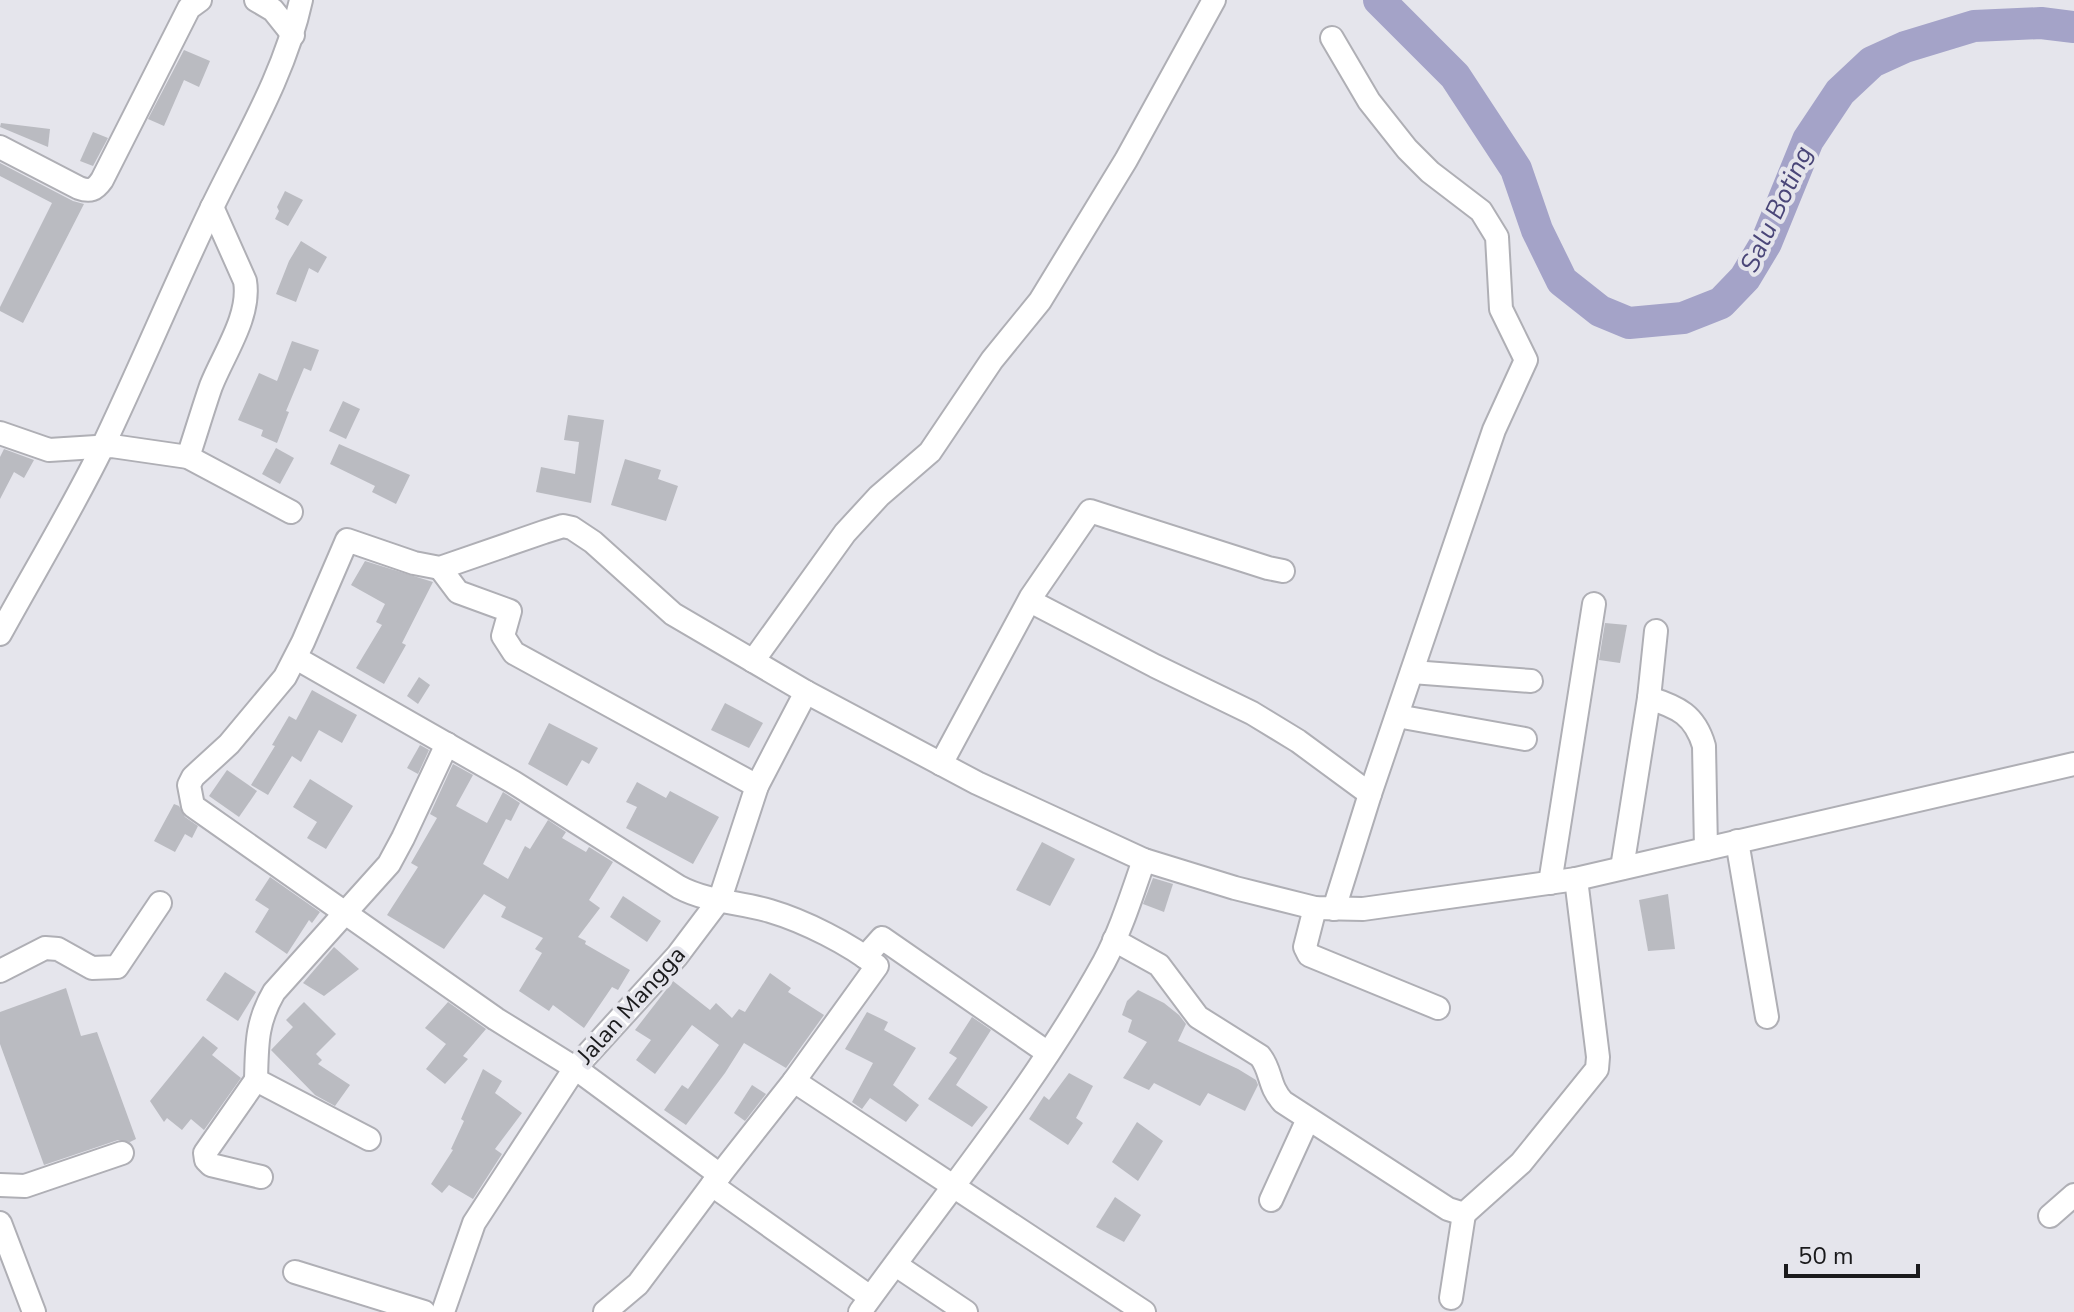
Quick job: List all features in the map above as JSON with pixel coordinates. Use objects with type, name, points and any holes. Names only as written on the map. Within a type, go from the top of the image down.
[{"type":"street","points":[[0,147],[85,190],[95,189],[189,8],[200,0]]},
{"type":"street","points":[[256,0],[273,10],[293,35]]},
{"type":"street","points":[[3,622],[61,526],[102,447],[212,207],[271,87],[293,35],[301,0]]},
{"type":"street","points":[[753,661],[845,533],[879,496],[930,452],[992,360],[1040,301],[1126,160],[1209,7]]},
{"type":"street","points":[[1332,38],[1369,101],[1407,149],[1430,172],[1481,211],[1497,237],[1501,309],[1526,360],[1494,430],[1370,794],[1305,947],[1309,955],[1438,1008]]},
{"type":"street","points":[[188,457],[247,291],[212,207]]},
{"type":"street","points":[[0,433],[49,450],[121,447],[188,457],[291,512]]},
{"type":"street","points":[[941,764],[1030,601],[1085,515],[1091,511],[1283,571]]},
{"type":"street","points":[[1144,860],[1105,960],[1048,1053],[956,1186],[865,1305],[716,1180],[575,1068],[496,1019],[193,806],[189,785],[196,773],[229,744],[276,690],[296,658],[347,540],[414,563],[440,568],[567,526],[593,542],[673,614],[806,692],[941,764],[1144,860],[1235,888],[1324,908],[1363,909],[1576,879],[2074,764]]},
{"type":"street","points":[[440,568],[458,592],[510,611],[503,636],[514,653],[757,786]]},
{"type":"street","points":[[1030,601],[1252,713],[1298,741],[1370,794]]},
{"type":"street","points":[[1550,883],[1594,604]]},
{"type":"street","points":[[1622,868],[1649,698],[1656,631]]},
{"type":"street","points":[[296,658],[513,782],[679,887],[698,897],[773,911],[822,933],[877,966],[794,1081],[638,1284],[605,1312]]},
{"type":"street","points":[[1412,672],[1531,681]]},
{"type":"street","name":"Jalan Mangga","points":[[443,1312],[474,1223],[575,1068],[677,956],[720,899],[757,786],[806,692]]},
{"type":"street","points":[[1649,698],[1684,712],[1701,734],[1704,746],[1706,849]]},
{"type":"street","points":[[1397,716],[1525,739]]},
{"type":"street","points":[[261,1177],[211,1165],[205,1153],[256,1080],[258,1030],[262,1012],[274,992],[391,860],[447,744]]},
{"type":"street","points":[[1737,841],[1767,1017]]},
{"type":"street","points":[[1451,1298],[1464,1214],[1521,1163],[1597,1069],[1576,879]]},
{"type":"street","points":[[0,971],[45,948],[58,949],[92,968],[117,967],[160,903]]},
{"type":"street","points":[[865,957],[882,938],[1048,1053]]},
{"type":"street","points":[[1114,940],[1159,965],[1198,1017],[1260,1056],[1274,1093],[1308,1119],[1448,1209],[1464,1214]]},
{"type":"street","points":[[256,1080],[369,1139]]},
{"type":"street","points":[[794,1081],[1144,1312]]},
{"type":"street","points":[[1271,1200],[1308,1119]]},
{"type":"street","points":[[0,1185],[25,1186],[122,1153]]},
{"type":"street","points":[[2050,1216],[2074,1195]]},
{"type":"street","points":[[0,1223],[34,1312]]},
{"type":"street","points":[[896,1265],[966,1312]]},
{"type":"street","points":[[295,1272],[424,1312]]},
{"type":"building","points":[[184,50],[210,61],[199,87],[184,80],[164,126],[148,119]]},
{"type":"building","points":[[1,123],[50,129],[48,147],[0,127]]},
{"type":"building","points":[[93,132],[108,138],[93,166],[80,161]]},
{"type":"building","points":[[0,163],[84,204],[23,323],[0,311],[0,307],[52,203],[0,176]]},
{"type":"building","points":[[285,191],[303,200],[288,226],[275,219]]},
{"type":"building","points":[[301,241],[327,257],[318,273],[309,268],[296,302],[276,294]]},
{"type":"building","points":[[292,341],[319,350],[311,371],[304,368],[277,443],[261,436],[263,430],[238,420],[259,373],[277,381]]},
{"type":"building","points":[[343,401],[360,409],[346,439],[329,431]]},
{"type":"building","points":[[568,415],[604,420],[591,503],[536,492],[541,467],[575,474],[579,442],[564,440]]},
{"type":"building","points":[[339,444],[410,475],[396,504],[372,492],[375,486],[330,464]]},
{"type":"building","points":[[276,448],[294,458],[280,484],[262,474]]},
{"type":"building","points":[[4,449],[34,460],[24,478],[14,472],[0,499],[0,457]]},
{"type":"building","points":[[625,459],[661,470],[658,479],[678,486],[666,521],[611,505]]},
{"type":"building","points":[[365,561],[433,582],[402,643],[406,645],[384,684],[356,668],[382,625],[376,622],[385,604],[351,585]]},
{"type":"building","points":[[1605,623],[1627,625],[1620,663],[1599,660]]},
{"type":"building","points":[[419,677],[430,685],[418,704],[407,696]]},
{"type":"building","points":[[312,690],[357,715],[342,743],[319,730],[301,762],[292,756],[268,795],[251,785],[289,716],[296,720]]},
{"type":"building","points":[[725,703],[763,723],[749,748],[711,730]]},
{"type":"building","points":[[549,723],[598,748],[589,764],[582,760],[567,786],[528,764]]},
{"type":"building","points":[[420,745],[429,750],[418,774],[407,768]]},
{"type":"building","points":[[453,764],[473,775],[456,806],[487,823],[503,792],[520,803],[511,821],[506,819],[483,864],[508,879],[525,846],[530,849],[548,820],[566,832],[562,838],[586,852],[589,847],[613,862],[589,900],[600,908],[578,937],[630,970],[618,990],[612,987],[584,1028],[553,1005],[549,1011],[519,991],[542,953],[535,949],[543,938],[501,917],[506,907],[484,894],[444,949],[387,915],[418,867],[411,863],[437,818],[430,814]]},
{"type":"building","points":[[227,770],[257,791],[239,817],[209,796]]},
{"type":"building","points":[[310,779],[353,806],[326,849],[307,838],[317,822],[293,807]]},
{"type":"building","points":[[637,782],[666,798],[670,791],[719,817],[693,864],[626,828],[637,807],[626,802]]},
{"type":"building","points":[[174,804],[198,826],[192,838],[185,834],[175,852],[154,841]]},
{"type":"building","points":[[1042,842],[1075,859],[1050,906],[1016,890]]},
{"type":"building","points":[[270,877],[320,912],[312,923],[309,920],[287,954],[255,932],[269,909],[255,900]]},
{"type":"building","points":[[1153,878],[1173,884],[1164,912],[1143,904]]},
{"type":"building","points":[[1668,894],[1675,949],[1648,951],[1639,900]]},
{"type":"building","points":[[623,896],[661,921],[647,942],[610,917]]},
{"type":"building","points":[[334,947],[359,969],[324,996],[303,983]]},
{"type":"building","points":[[225,972],[256,992],[238,1021],[206,1000]]},
{"type":"building","points":[[770,973],[791,988],[788,992],[824,1015],[786,1068],[744,1043],[686,1125],[664,1110],[682,1085],[688,1089],[719,1045],[692,1025],[655,1074],[636,1060],[651,1040],[635,1030],[673,981],[710,1010],[716,1003],[732,1018],[739,1009],[745,1012]]},
{"type":"building","points":[[66,988],[81,1036],[97,1032],[136,1139],[130,1142],[118,1140],[44,1165],[0,1044],[0,1012]]},
{"type":"building","points":[[1138,990],[1164,1003],[1179,1015],[1186,1024],[1178,1041],[1256,1080],[1258,1085],[1245,1111],[1208,1093],[1200,1106],[1154,1083],[1149,1090],[1123,1078],[1147,1042],[1128,1032],[1132,1020],[1122,1015],[1127,1001]]},
{"type":"building","points":[[304,1002],[336,1034],[316,1054],[322,1060],[318,1064],[350,1085],[335,1106],[315,1095],[271,1050],[293,1027],[286,1020]]},
{"type":"building","points":[[448,1002],[486,1029],[463,1056],[468,1059],[445,1084],[426,1069],[446,1044],[425,1028]]},
{"type":"building","points":[[867,1012],[888,1022],[884,1030],[916,1048],[893,1085],[919,1105],[906,1122],[870,1098],[862,1109],[852,1102],[873,1063],[845,1049]]},
{"type":"building","points":[[972,1017],[991,1030],[956,1085],[988,1107],[972,1127],[928,1099],[957,1058],[949,1053]]},
{"type":"building","points":[[203,1036],[218,1048],[212,1055],[241,1078],[204,1130],[191,1119],[182,1130],[167,1118],[164,1122],[150,1101]]},
{"type":"building","points":[[483,1069],[502,1081],[495,1093],[522,1113],[495,1149],[502,1154],[473,1199],[449,1185],[442,1193],[431,1184],[453,1150],[464,1121],[461,1119]]},
{"type":"building","points":[[1069,1073],[1093,1086],[1076,1118],[1083,1123],[1068,1145],[1029,1119],[1044,1096],[1049,1100]]},
{"type":"building","points":[[752,1085],[766,1094],[745,1121],[734,1113]]},
{"type":"building","points":[[1137,1122],[1163,1141],[1138,1181],[1112,1162]]},
{"type":"building","points":[[1115,1197],[1141,1215],[1124,1242],[1096,1227]]},
{"type":"waterway","name":"Salu Boting","points":[[1379,0],[1455,76],[1516,169],[1537,230],[1562,281],[1600,311],[1629,323],[1683,318],[1721,303],[1745,278],[1766,243],[1808,140],[1840,92],[1872,62],[1905,47],[1974,26],[2041,23],[2074,27]]}]
